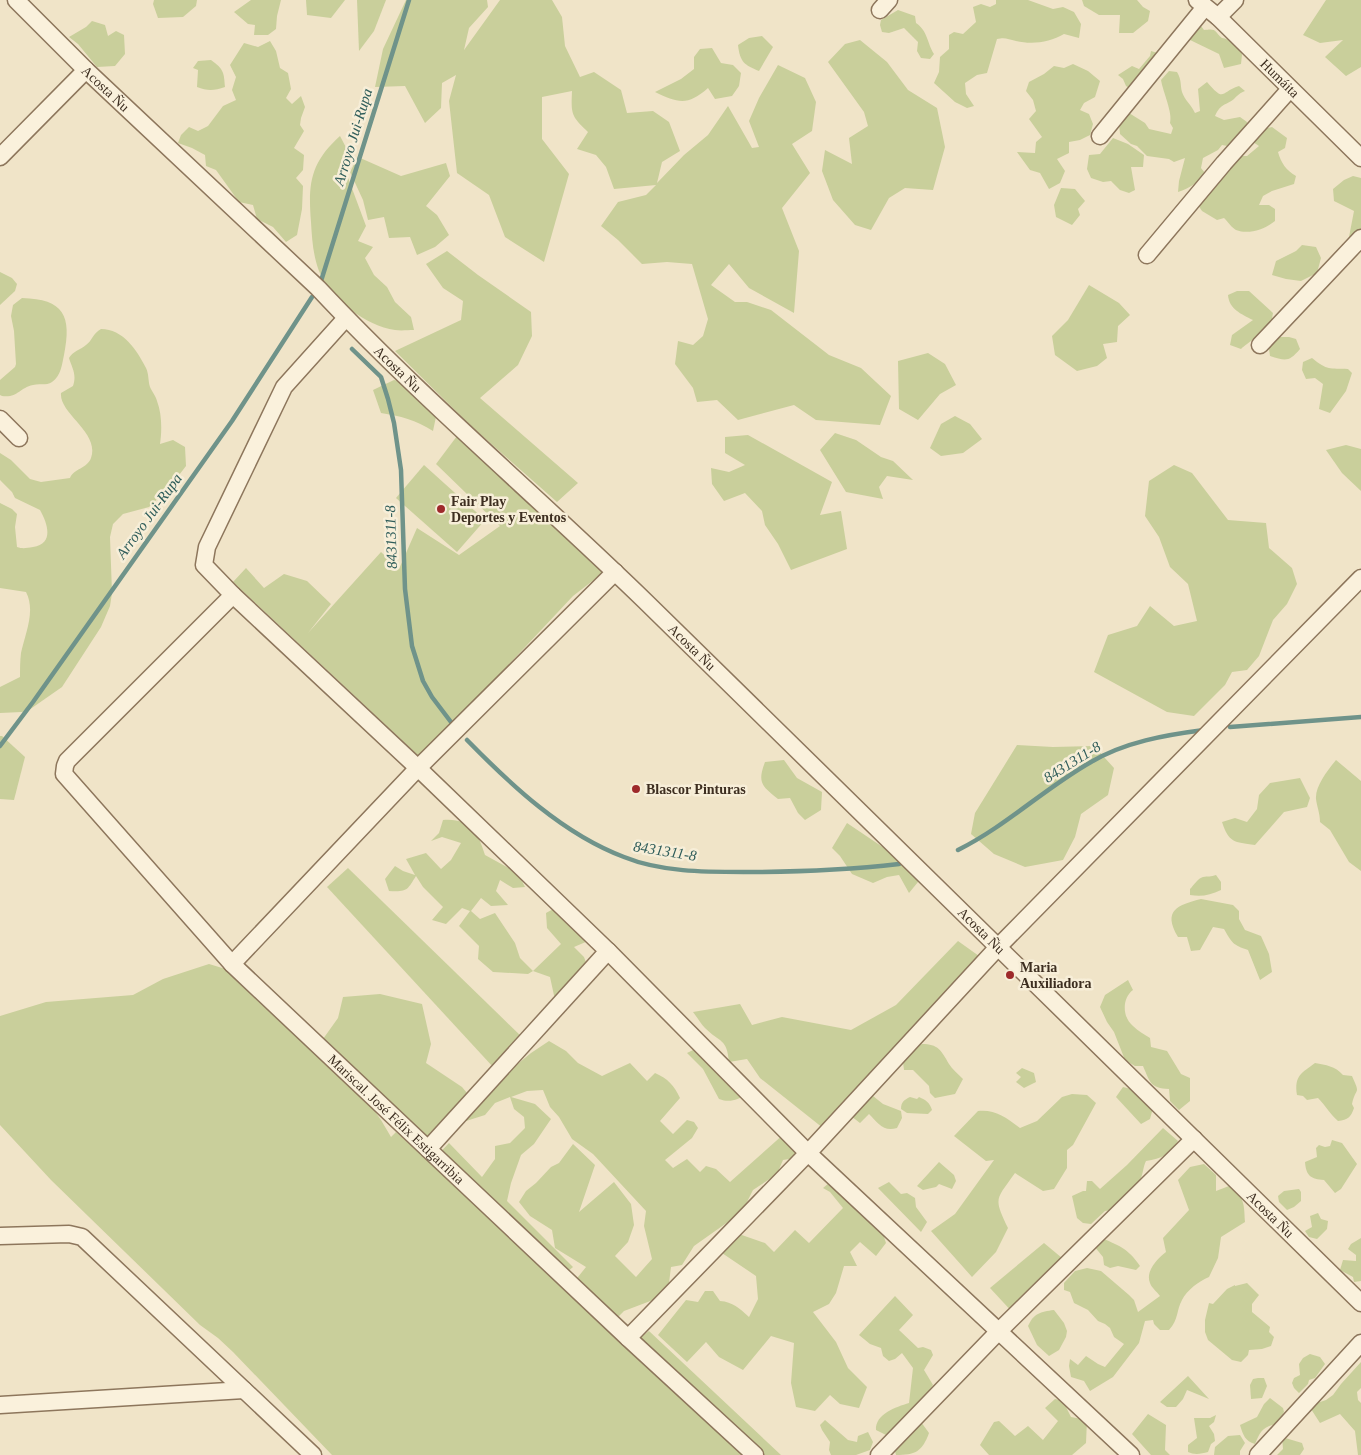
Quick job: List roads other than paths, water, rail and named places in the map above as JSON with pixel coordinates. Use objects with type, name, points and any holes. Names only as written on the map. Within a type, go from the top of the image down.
[{"type":"street","name":"Acosta Ñu","points":[[16,0],[86,70],[318,288],[346,318],[615,572],[999,946],[1361,1303]]},
{"type":"street","points":[[1100,136],[1207,8],[1235,0]]},
{"type":"street","name":"Humáita","points":[[1207,8],[1361,158]]},
{"type":"street","points":[[0,157],[86,70]]},
{"type":"street","points":[[1147,255],[1224,163],[1290,89]]},
{"type":"street","points":[[1260,345],[1361,238]]},
{"type":"street","points":[[346,318],[284,387],[207,548],[204,564],[233,595],[418,768],[608,951],[808,1153],[1131,1455]]},
{"type":"street","points":[[0,419],[19,438]]},
{"type":"street","points":[[232,964],[418,768],[615,572]]},
{"type":"street","points":[[628,1338],[808,1153],[999,946],[1361,578]]},
{"type":"street","name":"Mariscal. José Félix Estigarribia","points":[[233,595],[67,761],[64,774],[232,964],[628,1338],[755,1455]]},
{"type":"street","points":[[428,1149],[608,951]]},
{"type":"street","points":[[879,1455],[999,1331],[1194,1139]]},
{"type":"street","points":[[0,1236],[68,1234],[82,1237],[313,1455]]},
{"type":"street","points":[[1258,1455],[1361,1343]]},
{"type":"street","points":[[0,1405],[244,1390]]},
{"type":"waterway","name":"Arroyo Jui-Rupa","points":[[321,281],[409,0]]},
{"type":"waterway","name":"Arroyo Jui-Rupa","points":[[0,746],[232,421],[312,297]]},
{"type":"waterway","name":"8431311-8","points":[[352,349],[381,377],[388,399],[394,423],[401,470],[405,589],[412,646],[423,681],[432,697],[454,726]]},
{"type":"waterway","name":"8431311-8","points":[[1230,727],[1361,717]]},
{"type":"waterway","name":"8431311-8","points":[[958,850],[993,830],[1074,772],[1104,755],[1146,740],[1204,730]]},
{"type":"waterway","name":"8431311-8","points":[[467,740],[520,791],[559,822],[602,847],[638,862],[683,870],[729,872],[783,872],[899,864]]},
{"type":"place","name":"Fair Play Deportes y Eventos","points":[[441,509]]},
{"type":"place","name":"Blascor Pinturas","points":[[636,789]]},
{"type":"place","name":"Maria Auxiliadora","points":[[1010,975]]}]
